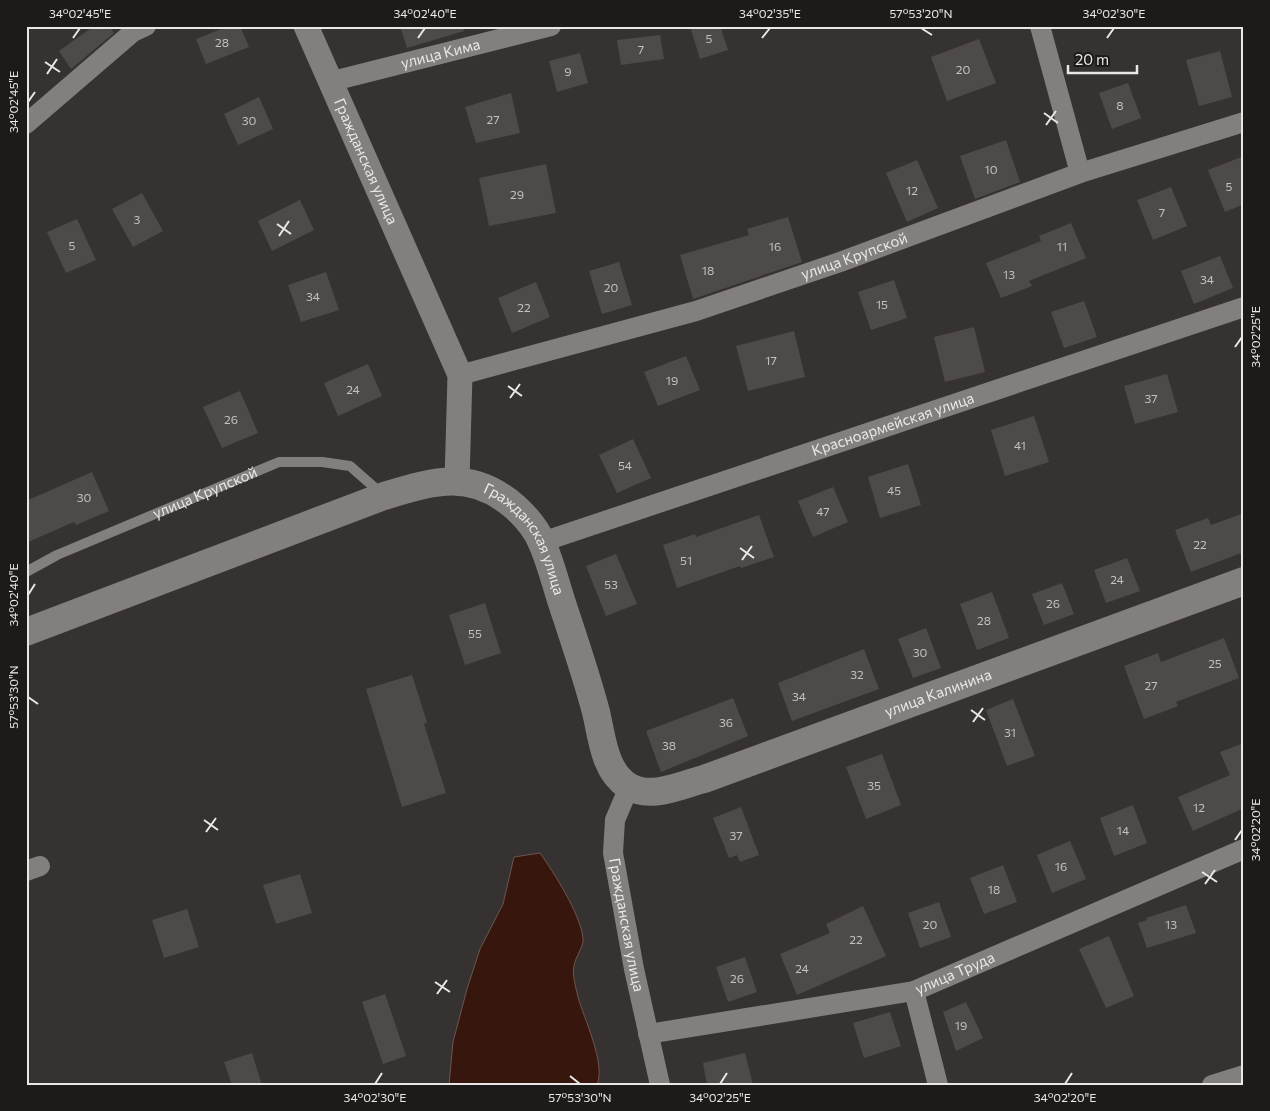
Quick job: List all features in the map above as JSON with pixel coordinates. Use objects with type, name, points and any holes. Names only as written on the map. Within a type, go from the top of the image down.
[{"type":"main road","name":"Гражданская улица","points":[[458,481],[492,490],[528,519],[542,542],[590,690],[609,766],[618,779],[630,787]]},
{"type":"main road","points":[[26,632],[384,496],[425,483],[458,481]]},
{"type":"main road","name":"улица Калинина","points":[[630,787],[646,792],[661,791],[704,778],[1244,581]]},
{"type":"street","name":"Гражданская улица","points":[[306,26],[329,82],[460,374],[458,481]]},
{"type":"street","name":"улица Кима","points":[[329,82],[551,26]]},
{"type":"street","points":[[1040,26],[1080,173]]},
{"type":"street","points":[[26,124],[137,28]]},
{"type":"street","name":"улица Крупской","points":[[460,374],[696,310],[840,262],[1080,173],[1244,122]]},
{"type":"street","name":"Красноармейская улица","points":[[542,542],[1244,307]]},
{"type":"street","name":"Гражданская улица","points":[[630,787],[615,820],[613,852],[634,969],[660,1085]]},
{"type":"street","name":"улица Труда","points":[[648,1034],[914,991],[1244,849]]},
{"type":"street","points":[[914,991],[938,1085]]},
{"type":"street","points":[[1212,1085],[1244,1075]]},
{"type":"lane","name":"улица Крупской","points":[[26,572],[57,555],[278,462],[322,462],[350,466],[384,496]]},
{"type":"shaded area","points":[[540,853],[566,894],[581,928],[583,941],[575,963],[574,977],[578,997],[597,1053],[599,1076],[597,1085],[449,1085],[453,1042],[467,989],[480,949],[503,904],[514,857]]},
{"type":"building","points":[[94,26],[109,26],[114,33],[71,69],[59,51]]},
{"type":"building","points":[[229,26],[240,26],[249,47],[206,64],[196,39]]},
{"type":"building","points":[[400,26],[463,26],[464,31],[407,48]]},
{"type":"building","points":[[690,26],[720,26],[728,50],[700,59]]},
{"type":"building","points":[[660,35],[664,59],[621,65],[617,40]]},
{"type":"building","points":[[979,39],[996,83],[947,101],[931,57]]},
{"type":"building","points":[[1220,51],[1232,97],[1199,106],[1186,60]]},
{"type":"building","points":[[580,53],[588,83],[557,92],[549,61]]},
{"type":"building","points":[[1128,83],[1141,118],[1112,129],[1099,93]]},
{"type":"building","points":[[511,93],[520,133],[476,143],[465,107]]},
{"type":"building","points":[[259,97],[273,129],[238,145],[224,114]]},
{"type":"building","points":[[1006,140],[1020,182],[975,199],[960,156]]},
{"type":"building","points":[[1244,156],[1244,204],[1225,212],[1208,170]]},
{"type":"building","points":[[917,160],[938,208],[907,222],[886,173]]},
{"type":"building","points":[[546,164],[556,213],[489,226],[479,178]]},
{"type":"building","points":[[1171,187],[1187,226],[1153,240],[1137,200]]},
{"type":"building","points":[[142,193],[163,231],[133,247],[112,209]]},
{"type":"building","points":[[300,200],[314,230],[272,251],[258,221]]},
{"type":"building","points":[[788,217],[802,262],[693,299],[680,255],[749,235],[747,229]]},
{"type":"building","points":[[77,219],[96,260],[66,273],[47,232]]},
{"type":"building","points":[[1071,223],[1086,258],[1029,281],[1032,286],[1001,298],[986,263],[1041,241],[1039,236]]},
{"type":"building","points":[[1220,256],[1233,288],[1194,304],[1181,271]]},
{"type":"building","points":[[619,262],[632,305],[602,314],[589,271]]},
{"type":"building","points":[[326,272],[339,310],[301,322],[288,285]]},
{"type":"building","points":[[894,280],[907,318],[871,330],[858,292]]},
{"type":"building","points":[[536,282],[550,317],[512,333],[498,298]]},
{"type":"building","points":[[1084,301],[1097,337],[1064,348],[1051,312]]},
{"type":"building","points":[[974,327],[985,372],[945,382],[934,337]]},
{"type":"building","points":[[794,331],[805,377],[748,391],[736,346]]},
{"type":"building","points":[[686,356],[700,390],[658,406],[644,372]]},
{"type":"building","points":[[368,364],[382,396],[338,416],[324,383]]},
{"type":"building","points":[[1167,374],[1178,412],[1135,424],[1124,386]]},
{"type":"building","points":[[240,391],[258,433],[222,448],[203,407]]},
{"type":"building","points":[[1034,416],[1049,462],[1005,476],[991,430]]},
{"type":"building","points":[[633,439],[651,478],[617,493],[599,455]]},
{"type":"building","points":[[908,464],[921,505],[880,518],[868,477]]},
{"type":"building","points":[[92,472],[109,511],[76,525],[74,522],[26,543],[26,501]]},
{"type":"building","points":[[833,487],[848,522],[813,537],[798,501]]},
{"type":"building","points":[[1244,513],[1244,552],[1191,572],[1175,530],[1208,518],[1211,525]]},
{"type":"building","points":[[759,515],[774,557],[741,568],[740,566],[677,588],[663,545],[695,534],[696,537]]},
{"type":"building","points":[[616,554],[637,604],[606,616],[586,566]]},
{"type":"building","points":[[1127,558],[1140,591],[1106,603],[1094,570]]},
{"type":"building","points":[[1062,583],[1074,614],[1044,625],[1032,594]]},
{"type":"building","points":[[992,592],[1009,638],[977,650],[960,604]]},
{"type":"building","points":[[485,603],[501,653],[465,665],[449,615]]},
{"type":"building","points":[[926,628],[941,668],[913,678],[898,639]]},
{"type":"building","points":[[1224,638],[1239,678],[1176,702],[1178,706],[1144,719],[1124,666],[1158,653],[1161,662]]},
{"type":"building","points":[[864,649],[879,689],[792,721],[778,683]]},
{"type":"building","points":[[412,675],[427,722],[424,724],[446,793],[402,807],[366,689]]},
{"type":"building","points":[[733,698],[748,736],[661,772],[646,731]]},
{"type":"building","points":[[1013,699],[1035,756],[1007,766],[986,710]]},
{"type":"building","points":[[1244,743],[1244,808],[1193,831],[1178,797],[1230,775],[1220,752]]},
{"type":"building","points":[[882,754],[901,805],[866,819],[846,767]]},
{"type":"building","points":[[1133,805],[1147,843],[1114,856],[1100,818]]},
{"type":"building","points":[[741,807],[759,855],[740,862],[737,855],[729,858],[713,818]]},
{"type":"building","points":[[1070,841],[1086,879],[1052,893],[1037,855]]},
{"type":"building","points":[[1003,865],[1017,902],[984,914],[970,878]]},
{"type":"building","points":[[300,874],[312,913],[276,924],[263,885]]},
{"type":"building","points":[[939,902],[951,937],[920,948],[908,913]]},
{"type":"building","points":[[1186,905],[1196,933],[1147,948],[1138,923],[1147,920],[1146,918]]},
{"type":"building","points":[[863,906],[886,956],[797,995],[780,954],[830,933],[826,924]]},
{"type":"building","points":[[187,909],[199,947],[164,958],[152,920]]},
{"type":"building","points":[[1109,936],[1134,996],[1106,1008],[1079,949]]},
{"type":"building","points":[[745,957],[757,992],[728,1002],[716,967]]},
{"type":"building","points":[[385,994],[406,1056],[383,1064],[362,1002]]},
{"type":"building","points":[[966,1002],[983,1038],[956,1051],[943,1012]]},
{"type":"building","points":[[890,1012],[901,1046],[864,1058],[853,1023]]},
{"type":"building","points":[[252,1053],[262,1085],[232,1085],[224,1062]]},
{"type":"building","points":[[745,1053],[753,1085],[707,1085],[703,1063]]}]
